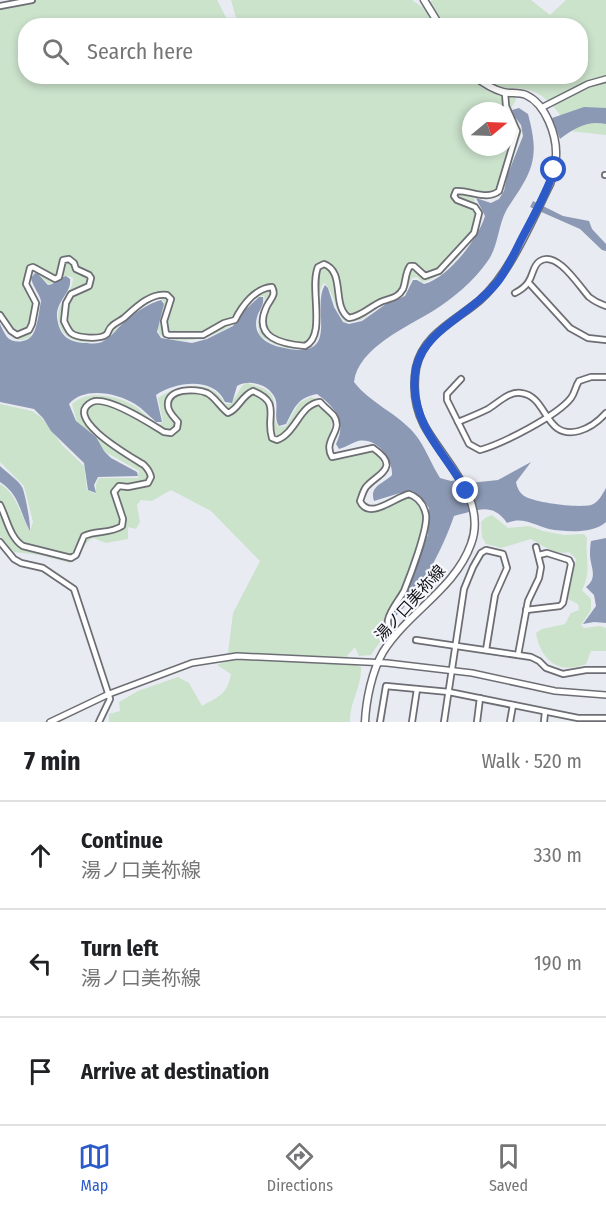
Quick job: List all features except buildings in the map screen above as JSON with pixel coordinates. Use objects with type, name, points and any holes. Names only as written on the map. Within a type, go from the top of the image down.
[{"type":"main road","points":[[424,0],[435,18]]},
{"type":"main road","points":[[485,84],[505,93],[526,95],[541,108]]},
{"type":"main road","name":"湯ノ口美祢線","points":[[365,722],[378,662],[388,646],[454,576],[473,540],[474,529],[470,500],[458,476],[424,425],[415,394],[417,365],[422,351],[431,339],[457,316],[478,302],[501,277],[543,196],[554,170],[556,146],[553,132],[541,108]]},
{"type":"street","points":[[0,6],[32,0]]},
{"type":"street","points":[[541,108],[588,84],[606,79]]},
{"type":"street","points":[[0,315],[11,331],[17,335],[29,330],[36,303],[26,284],[30,268],[33,267],[55,279],[59,277],[63,260],[69,259],[79,272],[91,278],[89,286],[71,294],[66,303],[64,321],[72,334],[82,338],[103,336],[110,327],[123,319],[132,309],[157,294],[168,295],[171,299],[164,321],[166,334],[203,335],[224,323],[235,320],[244,303],[260,291],[272,287],[274,295],[265,309],[262,323],[264,330],[268,336],[305,346],[310,344],[316,331],[314,281],[318,267],[324,264],[334,272],[345,316],[358,317],[398,295],[403,288],[410,266],[414,266],[425,276],[439,271],[474,233],[479,213],[475,207],[457,200],[454,196],[456,191],[463,190],[486,196],[494,196],[499,191],[517,131],[506,106],[505,93]]},
{"type":"street","points":[[515,293],[529,283],[536,264],[541,260],[553,259],[591,299],[606,306]]},
{"type":"street","points":[[529,283],[570,328],[588,338],[606,340]]},
{"type":"street","points":[[461,379],[447,394],[447,400],[469,444],[480,450],[547,417],[571,398],[579,381],[591,377],[606,377]]},
{"type":"street","points":[[0,505],[13,538],[17,542],[23,546],[71,558],[76,555],[84,536],[95,532],[112,531],[122,526],[123,519],[115,489],[120,486],[128,487],[148,483],[151,477],[145,466],[111,446],[90,423],[85,413],[87,406],[92,402],[100,400],[116,406],[164,432],[171,433],[177,428],[178,422],[167,403],[169,397],[176,393],[183,390],[204,392],[211,395],[228,413],[233,411],[243,397],[254,391],[266,396],[270,401],[270,433],[272,438],[277,440],[288,433],[309,406],[320,402],[335,417],[337,424],[337,429],[329,444],[332,457],[373,448],[379,452],[385,463],[384,474],[367,486],[363,492],[360,501],[363,506],[368,509],[380,507],[409,494],[423,506],[426,516],[423,537],[404,590],[388,617],[391,630],[397,636]]},
{"type":"street","points":[[458,422],[488,409],[505,397],[521,393],[531,396],[558,429],[575,432],[594,425],[606,413]]},
{"type":"street","points":[[0,542],[14,559],[43,568],[74,589],[108,694],[109,703],[99,722]]},
{"type":"street","points":[[518,654],[525,610],[539,578],[537,547]]},
{"type":"street","points":[[444,722],[464,589],[473,567],[481,553],[486,550],[503,554],[507,568],[495,595],[486,650]]},
{"type":"street","points":[[525,610],[560,606],[563,603],[571,564],[569,560],[547,553],[539,555]]},
{"type":"street","points":[[416,640],[518,654],[539,661],[546,668],[563,674],[586,670],[606,670]]},
{"type":"street","points":[[50,722],[108,694],[192,663],[213,658],[254,655],[378,662],[452,670],[555,691],[606,694]]},
{"type":"street","points":[[380,722],[386,686],[449,692],[578,720],[606,718]]},
{"type":"street","points":[[412,722],[417,688]]},
{"type":"street","points":[[477,722],[480,698]]},
{"type":"street","points":[[510,722],[513,705]]},
{"type":"street","points":[[544,722],[545,712]]},
{"type":"green space","points":[[12,0],[217,0],[226,18],[18,18],[18,84],[588,84],[588,18],[236,18],[231,0],[412,0],[422,7],[433,0],[531,0],[550,15],[566,0],[606,0],[606,135],[570,131],[554,107],[533,91],[514,88],[515,102],[462,102],[462,156],[513,156],[501,192],[488,199],[474,197],[475,205],[482,210],[481,219],[470,242],[451,264],[431,279],[422,282],[417,277],[412,278],[402,296],[386,302],[361,320],[345,322],[330,290],[324,283],[320,291],[318,335],[314,343],[306,349],[279,346],[259,334],[258,323],[265,301],[264,296],[254,300],[238,320],[227,328],[197,339],[176,340],[159,334],[158,328],[164,302],[156,299],[131,314],[108,337],[81,342],[74,340],[63,331],[58,316],[60,306],[71,288],[73,278],[66,276],[49,284],[34,271],[30,283],[37,303],[30,337],[20,340],[9,333],[0,321],[0,7]]},
{"type":"green space","points":[[516,118],[522,131],[516,148]]},
{"type":"green space","points":[[246,383],[268,391],[272,396],[275,420],[279,427],[286,426],[299,403],[311,397],[322,401],[325,411],[332,419],[328,442],[331,456],[364,451],[377,456],[383,472],[364,487],[359,501],[363,510],[378,510],[414,497],[421,507],[424,521],[420,541],[402,591],[385,621],[386,633],[371,655],[359,656],[355,647],[347,656],[354,664],[361,667],[350,722],[109,722],[109,714],[120,711],[119,702],[138,691],[178,677],[189,683],[202,706],[225,691],[231,674],[217,665],[227,661],[233,613],[260,561],[211,511],[171,490],[152,501],[141,500],[137,505],[140,522],[136,529],[128,527],[128,539],[106,543],[93,538],[70,563],[40,555],[14,552],[0,536],[0,484],[14,499],[30,531],[33,522],[24,486],[0,462],[0,404],[32,411],[42,418],[63,446],[84,466],[87,490],[96,494],[96,484],[99,478],[138,478],[139,471],[104,451],[95,436],[85,431],[77,422],[72,404],[93,395],[109,396],[135,406],[158,425],[163,422],[158,398],[166,393],[185,387],[204,387],[212,390],[225,404],[231,404]]},
{"type":"green space","points":[[492,515],[508,528],[529,526],[564,535],[584,534],[587,538],[587,571],[582,590],[591,599],[591,610],[581,625],[584,628],[600,626],[606,628],[606,651],[591,651],[586,664],[568,668],[553,663],[547,658],[538,643],[536,633],[542,629],[565,624],[571,613],[579,610],[578,604],[568,599],[576,559],[569,552],[554,551],[531,539],[501,548],[486,544],[482,537],[481,522]]},
{"type":"water","points":[[584,107],[606,108],[606,124],[593,123],[582,126],[560,139],[552,118]]},
{"type":"water","points":[[519,108],[528,114],[533,141],[533,158],[528,175],[503,217],[491,256],[476,276],[455,295],[374,349],[357,370],[354,382],[414,433],[440,478],[451,481],[463,479],[470,483],[498,480],[531,462],[516,482],[518,489],[526,497],[548,503],[584,506],[598,501],[606,488],[606,522],[601,526],[594,529],[571,531],[549,529],[518,520],[507,523],[495,512],[483,509],[454,516],[444,542],[429,570],[412,597],[394,618],[428,535],[429,508],[422,498],[412,491],[374,501],[375,489],[392,475],[387,456],[377,446],[365,441],[358,441],[339,449],[336,444],[340,428],[338,416],[330,404],[317,394],[301,401],[294,408],[286,424],[279,426],[276,419],[276,401],[272,393],[264,386],[253,383],[237,386],[232,403],[225,402],[220,394],[203,385],[173,387],[156,395],[162,422],[156,422],[128,400],[110,394],[92,393],[75,398],[69,404],[76,421],[96,437],[111,458],[137,472],[138,476],[98,477],[94,485],[96,493],[88,490],[84,463],[51,431],[34,409],[0,402],[0,324],[7,337],[13,341],[20,342],[31,337],[41,301],[31,278],[35,273],[48,285],[66,276],[70,279],[69,288],[57,311],[58,324],[66,337],[81,343],[94,344],[103,341],[135,313],[161,300],[164,304],[157,332],[161,338],[192,343],[207,339],[233,326],[245,310],[259,297],[263,297],[263,304],[256,321],[260,336],[280,347],[300,350],[312,347],[318,341],[321,331],[321,295],[325,285],[343,322],[349,324],[362,321],[386,304],[405,296],[413,280],[424,284],[443,274],[469,246],[485,216],[476,198],[491,203],[499,199],[504,191],[507,176],[523,136],[521,125],[516,118],[516,109]]},
{"type":"water","points":[[533,201],[563,216],[589,221],[592,229],[606,244],[606,251],[602,250],[580,229],[530,207]]},
{"type":"water","points":[[0,466],[22,487],[28,509],[30,531],[12,492],[0,482]]},
{"type":"water","points":[[606,538],[606,623],[583,624],[596,606],[594,595],[586,587],[593,576],[590,556],[591,541]]},
{"type":"route","points":[[466,491],[424,425],[418,411],[415,394],[417,365],[422,351],[431,339],[457,316],[478,302],[501,277],[550,184],[554,170]]}]
